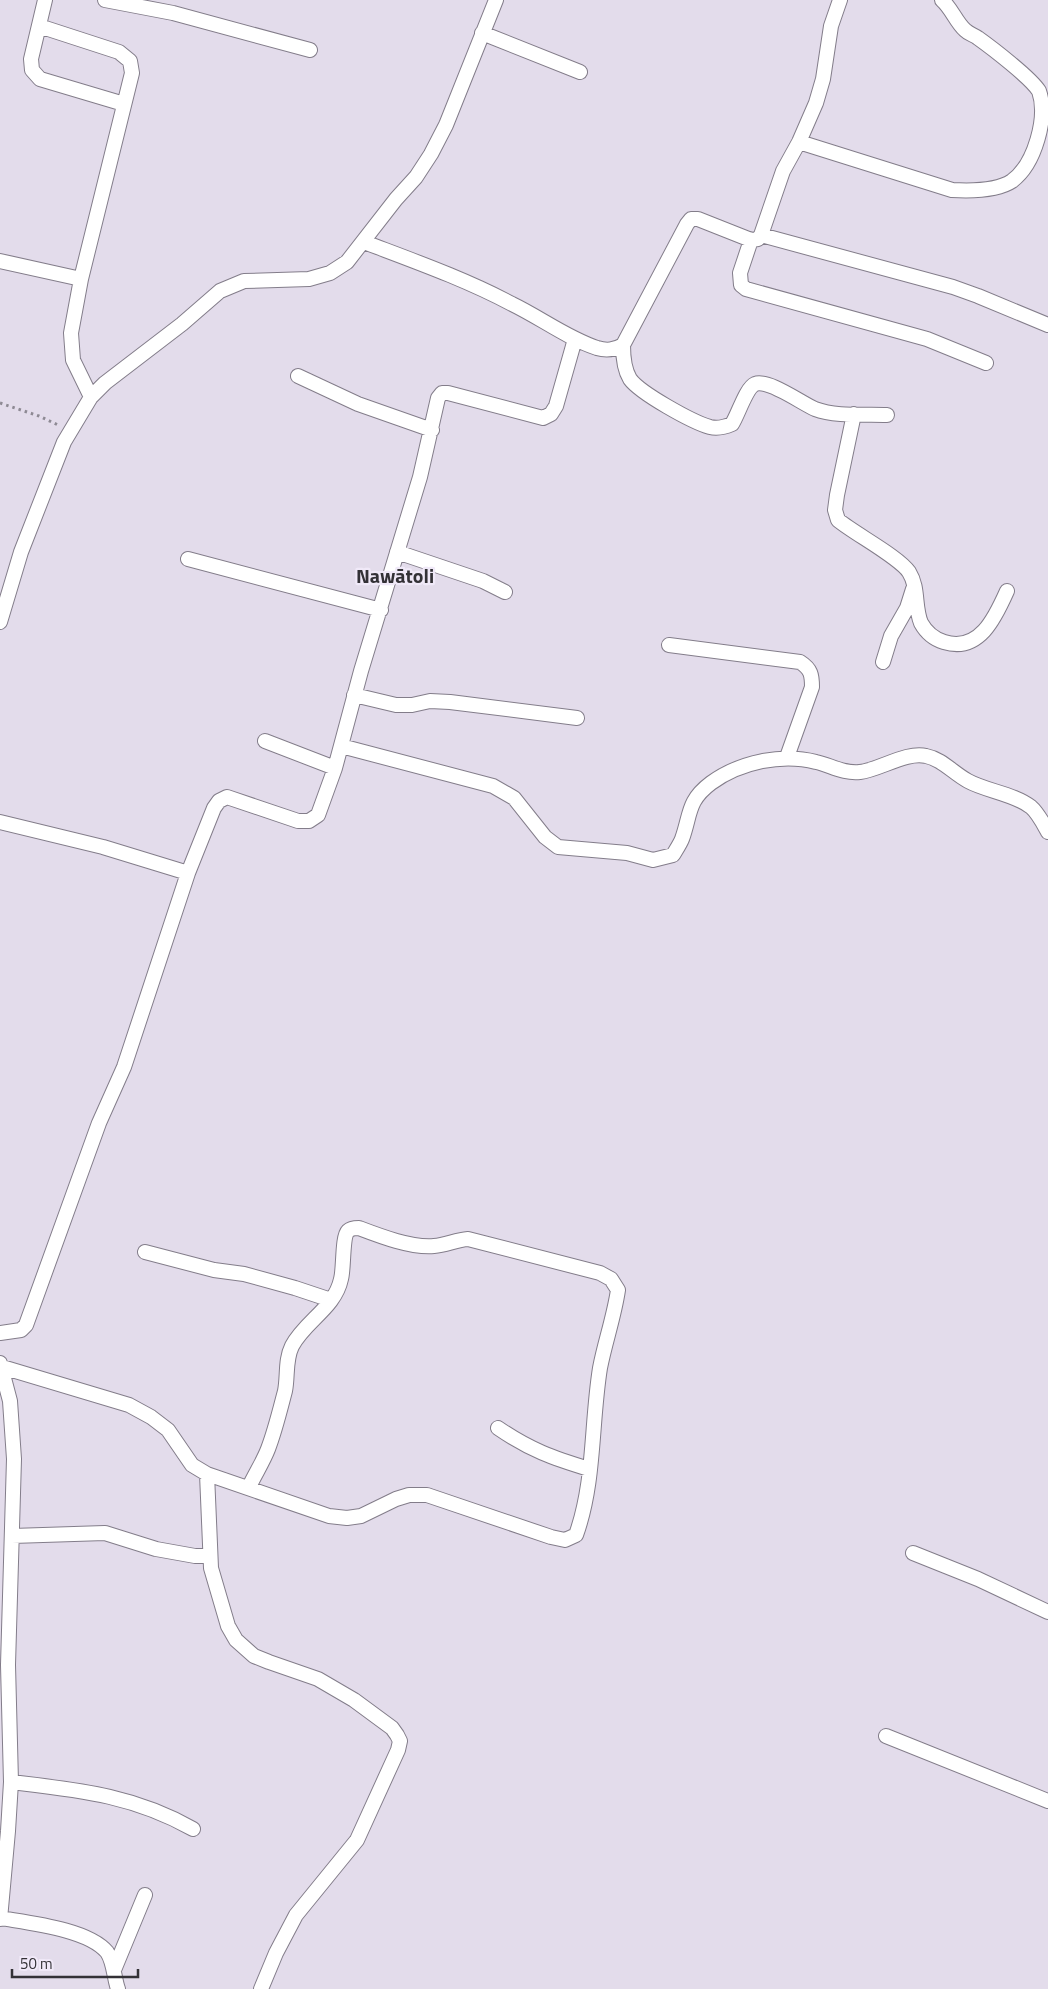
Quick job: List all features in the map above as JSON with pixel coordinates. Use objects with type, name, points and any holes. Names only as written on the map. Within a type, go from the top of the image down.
[{"type":"street","points":[[44,0],[31,59],[32,70],[40,79],[124,104]]},
{"type":"street","points":[[105,0],[173,13],[310,50]]},
{"type":"street","points":[[0,622],[21,552],[60,450],[70,430],[91,398],[105,383],[182,324],[220,290],[244,281],[309,279],[330,273],[347,262],[396,199],[416,177],[431,154],[446,125],[496,0]]},
{"type":"street","points":[[840,0],[831,26],[823,79],[816,103],[799,142],[783,171],[740,273],[741,285],[746,289],[927,339],[986,363]]},
{"type":"street","points":[[799,142],[952,190],[971,191],[991,188],[1012,181],[1033,156],[1041,138],[1044,119],[1044,103],[1041,93],[1026,77],[981,40],[964,29],[951,9],[942,0]]},
{"type":"street","points":[[39,26],[119,52],[130,61],[132,73],[81,278],[71,333],[73,360],[91,398]]},
{"type":"street","points":[[482,33],[580,72]]},
{"type":"street","points":[[887,415],[826,412],[815,409],[767,385],[755,384],[749,389],[732,424],[720,428],[710,427],[684,415],[637,388],[629,377],[623,361],[623,345],[687,224],[692,219],[698,219],[756,237],[936,282],[978,296],[1048,326]]},
{"type":"street","points":[[364,242],[463,280],[513,304],[575,339],[607,350],[616,349],[623,345]]},
{"type":"street","points":[[0,261],[81,278]]},
{"type":"street","points":[[0,1334],[21,1330],[26,1325],[99,1123],[124,1067],[188,873],[214,808],[219,801],[227,797],[298,821],[309,821],[318,815],[335,768],[354,695],[381,610],[432,430],[436,406],[442,393],[473,398],[542,418],[551,414],[556,406],[575,339]]},
{"type":"street","points":[[298,376],[358,404],[432,430]]},
{"type":"street","points":[[854,414],[837,496],[835,510],[838,520],[908,570],[915,583],[917,610],[922,625],[933,638],[954,644],[968,643],[983,633],[996,617],[1007,592]]},
{"type":"street","points":[[397,552],[476,578],[505,592]]},
{"type":"street","points":[[188,558],[381,610]]},
{"type":"street","points":[[883,662],[891,636],[907,608],[915,583]]},
{"type":"street","points":[[668,645],[800,662],[809,668],[812,677],[812,687],[787,757]]},
{"type":"street","points":[[354,695],[396,705],[430,701],[450,702],[577,718]]},
{"type":"street","points":[[265,741],[335,768]]},
{"type":"street","points":[[341,746],[493,786],[514,798],[545,838],[558,847],[627,853],[653,860],[673,855],[682,840],[686,818],[696,798],[712,783],[735,771],[761,762],[787,757],[816,762],[836,769],[859,772],[910,756],[925,755],[943,763],[966,780],[1031,807],[1048,832]]},
{"type":"street","points":[[0,822],[103,847],[188,873]]},
{"type":"street","points":[[1,1365],[129,1405],[151,1417],[168,1430],[192,1464],[207,1474],[330,1516],[347,1518],[361,1516],[408,1495],[427,1495],[551,1537],[566,1540],[576,1535],[580,1523],[589,1469],[600,1367],[618,1290],[611,1279],[600,1273],[468,1239],[435,1246],[420,1246],[359,1228],[352,1229],[347,1232],[341,1280],[331,1300],[292,1346],[287,1367],[285,1390],[275,1426],[267,1451],[248,1487]]},
{"type":"street","points":[[145,1252],[214,1270],[244,1274],[331,1300]]},
{"type":"street","points":[[1,1365],[10,1401],[7,1450],[14,1498],[12,1536],[6,1558],[8,1665],[5,1762],[11,1782],[0,1918],[73,1932],[91,1939],[107,1952],[114,1970],[117,1988]]},
{"type":"street","points":[[498,1428],[522,1444],[542,1454],[589,1469]]},
{"type":"street","points":[[207,1474],[210,1556],[214,1584],[228,1626],[240,1644],[254,1656],[318,1679],[354,1700],[392,1728],[400,1741],[398,1750],[357,1840],[296,1915],[276,1953],[261,1989]]},
{"type":"street","points":[[12,1536],[104,1533],[156,1549],[210,1556]]},
{"type":"street","points":[[913,1553],[978,1579],[1048,1612]]},
{"type":"street","points":[[886,1736],[1048,1800]]},
{"type":"street","points":[[11,1782],[69,1789],[120,1799],[151,1808],[193,1829]]},
{"type":"street","points":[[114,1970],[145,1895]]},
{"type":"path","points":[[0,404],[39,416],[70,430]]},
{"type":"district","name":"Nawātoli","points":[[395,575]]}]
